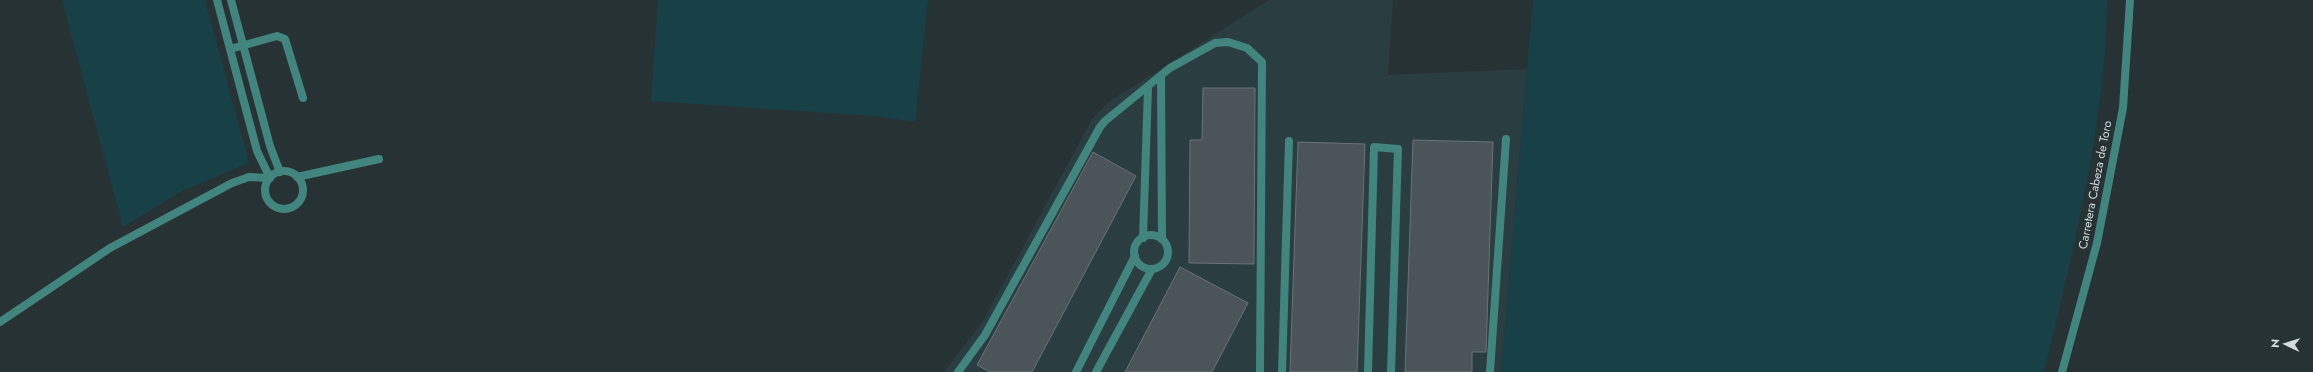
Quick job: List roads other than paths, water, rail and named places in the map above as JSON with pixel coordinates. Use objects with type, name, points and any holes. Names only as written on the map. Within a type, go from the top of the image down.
[{"type":"street","points":[[217,0],[257,151],[270,178]]},
{"type":"street","points":[[231,0],[270,146],[280,172]]},
{"type":"street","name":"Carretera Cabeza de Toro","points":[[2062,372],[2097,243],[2123,108],[2130,0]]},
{"type":"street","points":[[230,49],[277,36],[285,39],[303,98]]},
{"type":"street","points":[[958,372],[985,335],[1100,127],[1170,68],[1215,43],[1228,42],[1247,48],[1262,62],[1260,372]]},
{"type":"street","points":[[1135,256],[1141,266],[1152,269],[1161,266],[1167,258],[1168,248],[1162,239],[1161,77]]},
{"type":"street","points":[[1143,238],[1148,88]]},
{"type":"street","points":[[1490,372],[1506,139]]},
{"type":"street","points":[[1282,372],[1289,141]]},
{"type":"street","points":[[1368,372],[1374,147],[1398,148],[1391,372]]},
{"type":"street","points":[[297,177],[379,159]]},
{"type":"street","points":[[0,322],[110,248],[232,183],[249,177],[270,178],[280,172],[292,173],[301,182],[302,194],[296,204],[285,209],[273,205],[269,201],[265,189],[270,178]]},
{"type":"street","points":[[1076,372],[1135,256],[1136,246],[1143,238],[1153,236],[1162,239]]},
{"type":"street","points":[[1096,372],[1152,269]]}]
